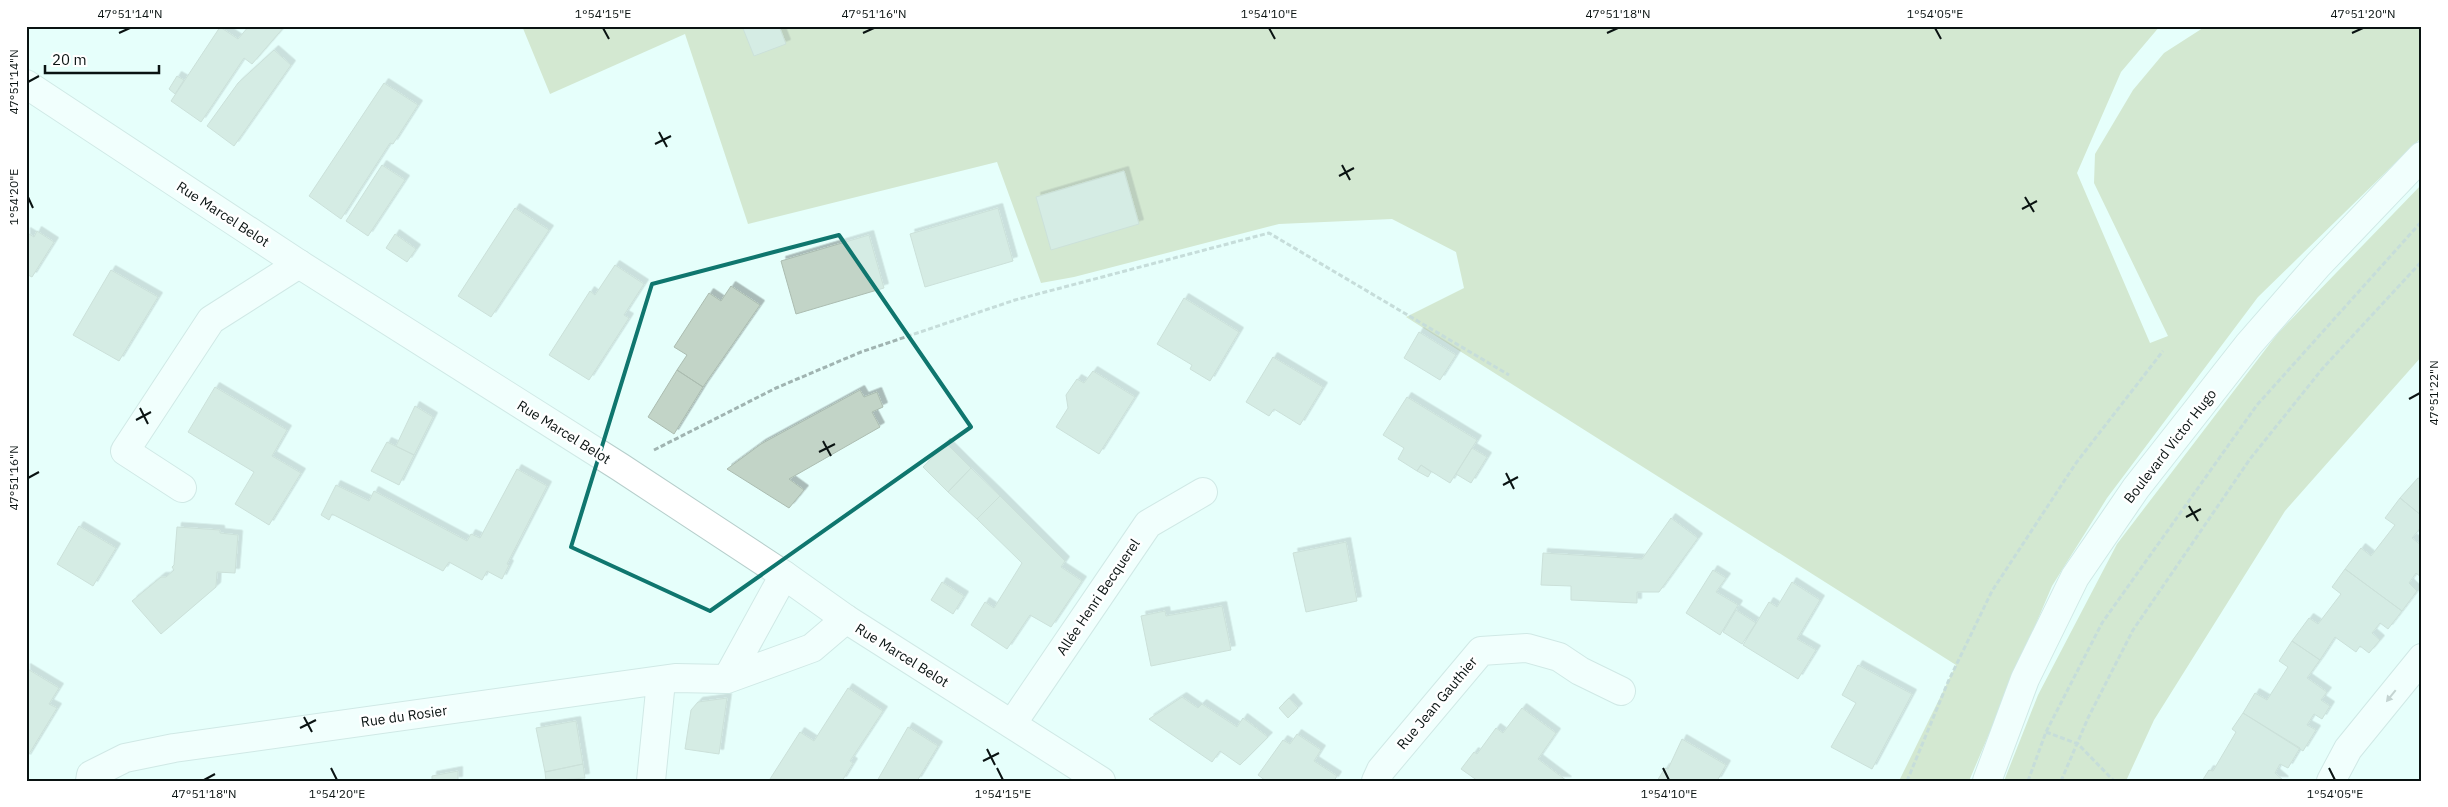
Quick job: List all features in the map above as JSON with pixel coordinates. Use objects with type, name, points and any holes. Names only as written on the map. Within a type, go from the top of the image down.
[{"type":"street","name":"Rue Marcel Belot","points":[[26,84],[299,264],[620,467],[784,575],[846,619],[1101,781]]},
{"type":"street","name":"Boulevard Victor Hugo","points":[[1987,781],[2025,679],[2075,577],[2136,488],[2249,344],[2318,265],[2422,156]]},
{"type":"street","points":[[182,488],[125,451],[211,320],[299,264]]},
{"type":"street","name":"Allée Henri Becquerel","points":[[1012,724],[1148,524],[1204,492]]},
{"type":"street","points":[[727,680],[784,575]]},
{"type":"street","name":"Rue du Rosier","points":[[90,781],[90,775],[125,758],[174,748],[675,678],[727,680],[812,648],[846,619]]},
{"type":"street","name":"Rue Jean Gauthier","points":[[1376,781],[1381,770],[1481,651],[1527,648],[1560,657],[1580,671],[1621,691]]},
{"type":"street","points":[[2331,781],[2348,750],[2422,658]]},
{"type":"street","points":[[650,781],[661,681]]},
{"type":"path","points":[[2028,781],[2046,732],[2102,622],[2257,405],[2422,221]]},
{"type":"path","points":[[620,467],[776,388],[861,352],[1016,300],[1269,233],[1510,375]]},
{"type":"path","points":[[2061,781],[2088,718],[2133,630],[2250,459],[2323,368],[2422,261]]},
{"type":"path","points":[[1907,781],[1948,682],[1992,590],[2076,462],[2163,351]]},
{"type":"path","points":[[2046,732],[2078,744],[2114,781]]},
{"type":"highlighted area","points":[[839,235],[971,427],[710,611],[571,547],[652,284]]},
{"type":"green space","points":[[522,26],[2160,26],[2121,72],[2077,173],[2150,343],[2168,336],[2094,183],[2095,154],[2133,90],[2164,53],[2206,26],[2422,26],[2422,137],[2258,297],[2107,498],[2052,586],[1969,781],[1899,781],[1956,665],[1406,317],[1464,288],[1456,252],[1392,219],[1279,224],[1074,277],[1041,283],[997,162],[748,224],[685,34],[550,94]]},
{"type":"green space","points":[[2422,184],[2422,356],[2285,511],[2154,720],[2126,781],[2004,781],[2038,695],[2117,544],[2278,333]]},
{"type":"building","points":[[249,26],[285,26],[252,64],[244,58],[201,122],[171,101],[220,27],[238,39]]},
{"type":"building","points":[[742,26],[779,26],[786,44],[754,56]]},
{"type":"building","points":[[274,50],[291,65],[234,146],[207,126],[238,83]]},
{"type":"building","points":[[177,76],[184,80],[175,94],[169,89]]},
{"type":"building","points":[[384,83],[418,105],[393,144],[390,143],[341,219],[309,196]]},
{"type":"building","points":[[382,165],[405,180],[368,236],[346,221]]},
{"type":"building","points":[[1124,171],[1139,224],[1051,250],[1036,197]]},
{"type":"building","points":[[515,208],[549,230],[491,317],[458,296]]},
{"type":"building","points":[[998,208],[1013,261],[925,287],[910,234]]},
{"type":"building","points":[[37,231],[54,242],[32,277],[26,274],[26,232],[34,237]]},
{"type":"building","points":[[395,234],[416,249],[407,262],[386,248]]},
{"type":"building","points":[[869,235],[884,288],[796,314],[781,261]]},
{"type":"building","points":[[615,265],[644,284],[624,315],[629,318],[589,380],[549,355],[590,291],[595,295]]},
{"type":"building","points":[[111,270],[158,297],[119,361],[73,335]]},
{"type":"building","points":[[731,286],[760,305],[703,387],[677,370],[687,355],[674,347],[709,293],[721,301]]},
{"type":"building","points":[[1184,298],[1239,332],[1210,381],[1190,369],[1192,365],[1157,344]]},
{"type":"building","points":[[1419,332],[1456,355],[1440,380],[1404,358]]},
{"type":"building","points":[[1273,357],[1323,387],[1300,425],[1274,409],[1269,416],[1246,402]]},
{"type":"building","points":[[677,370],[703,387],[674,434],[648,417]]},
{"type":"building","points":[[1093,371],[1135,397],[1099,454],[1056,427],[1068,408],[1066,395],[1077,379],[1084,383]]},
{"type":"building","points":[[215,387],[287,430],[272,456],[301,473],[269,525],[235,504],[254,472],[188,432]]},
{"type":"building","points":[[860,390],[864,397],[877,392],[883,407],[872,412],[880,427],[789,479],[804,490],[789,508],[727,469],[761,444]]},
{"type":"building","points":[[1407,397],[1477,440],[1450,483],[1421,465],[1417,471],[1398,459],[1404,448],[1383,435]]},
{"type":"building","points":[[415,406],[433,417],[414,455],[396,446]]},
{"type":"building","points":[[387,442],[414,455],[399,485],[371,471]]},
{"type":"building","points":[[946,443],[971,468],[948,492],[923,467]]},
{"type":"building","points":[[1472,448],[1487,457],[1471,483],[1456,474]]},
{"type":"building","points":[[1421,465],[1431,472],[1428,477],[1417,471]]},
{"type":"building","points":[[971,468],[1000,496],[977,519],[948,492]]},
{"type":"building","points":[[517,469],[547,486],[507,564],[509,565],[502,579],[487,571],[482,580],[449,562],[443,571],[332,514],[329,520],[321,515],[336,485],[369,501],[374,491],[467,541],[471,534],[480,538]]},
{"type":"building","points":[[2418,478],[2422,481],[2422,516],[2400,498]]},
{"type":"building","points":[[1000,496],[1065,561],[1061,567],[1082,581],[1051,627],[1030,615],[1007,649],[971,625],[985,602],[994,608],[1022,563],[977,519]]},
{"type":"building","points":[[2400,498],[2422,516],[2422,526],[2412,538],[2422,546],[2422,578],[2416,573],[2409,583],[2417,591],[2402,611],[2345,569],[2361,548],[2371,556],[2395,525],[2385,518]]},
{"type":"building","points":[[1671,518],[1698,538],[1659,592],[1637,592],[1637,603],[1571,600],[1571,586],[1541,585],[1543,553],[1642,559]]},
{"type":"building","points":[[79,526],[116,548],[93,586],[57,564]]},
{"type":"building","points":[[177,527],[220,530],[220,533],[238,535],[235,573],[217,572],[216,587],[161,634],[132,601],[161,577],[166,577],[174,570],[172,567],[174,565]]},
{"type":"building","points":[[1346,542],[1357,601],[1306,612],[1293,553]]},
{"type":"building","points":[[2345,569],[2402,611],[2388,629],[2380,623],[2372,633],[2380,640],[2369,653],[2360,646],[2356,652],[2335,637],[2320,660],[2292,641],[2309,618],[2318,624],[2341,594],[2332,587]]},
{"type":"building","points":[[1713,570],[1726,578],[1716,592],[1738,605],[1720,635],[1686,613]]},
{"type":"building","points":[[942,582],[964,596],[953,614],[931,600]]},
{"type":"building","points":[[1792,582],[1820,600],[1797,639],[1816,650],[1798,679],[1743,645],[1769,602],[1777,607]]},
{"type":"building","points":[[1222,606],[1231,650],[1151,666],[1141,616],[1165,611],[1166,616]]},
{"type":"building","points":[[1736,610],[1756,623],[1742,644],[1723,632]]},
{"type":"building","points":[[2292,641],[2320,660],[2307,678],[2327,692],[2321,700],[2330,706],[2322,719],[2314,714],[2307,725],[2316,730],[2303,751],[2243,713],[2255,693],[2267,700],[2288,667],[2279,661]]},
{"type":"building","points":[[1858,665],[1912,694],[1872,769],[1831,747],[1856,703],[1842,695]]},
{"type":"building","points":[[26,668],[59,688],[49,704],[57,708],[26,759]]},
{"type":"building","points":[[848,688],[883,711],[850,761],[853,763],[842,781],[770,779],[800,732],[814,741]]},
{"type":"building","points":[[1182,697],[1198,708],[1202,704],[1237,727],[1243,718],[1268,737],[1240,765],[1220,751],[1212,762],[1149,719]]},
{"type":"building","points":[[727,698],[719,754],[685,749],[691,710],[698,702]]},
{"type":"building","points":[[1289,698],[1298,708],[1288,718],[1279,708]]},
{"type":"building","points":[[1522,708],[1556,733],[1538,759],[1567,781],[1478,781],[1461,769],[1474,752],[1477,754],[1496,728],[1503,733]]},
{"type":"building","points":[[2243,713],[2300,748],[2288,768],[2280,764],[2275,773],[2284,781],[2202,781],[2209,770],[2213,771],[2236,732],[2232,729]]},
{"type":"building","points":[[576,721],[583,764],[545,772],[536,728]]},
{"type":"building","points":[[908,727],[938,746],[917,781],[877,781]]},
{"type":"building","points":[[1297,734],[1321,750],[1314,761],[1337,776],[1334,781],[1266,781],[1258,775],[1283,740],[1290,744]]},
{"type":"building","points":[[1682,739],[1726,765],[1717,781],[1657,781],[1665,768],[1668,769]]},
{"type":"building","points":[[583,764],[585,778],[546,781],[545,772]]},
{"type":"building","points":[[458,771],[458,781],[432,781],[432,776]]}]
